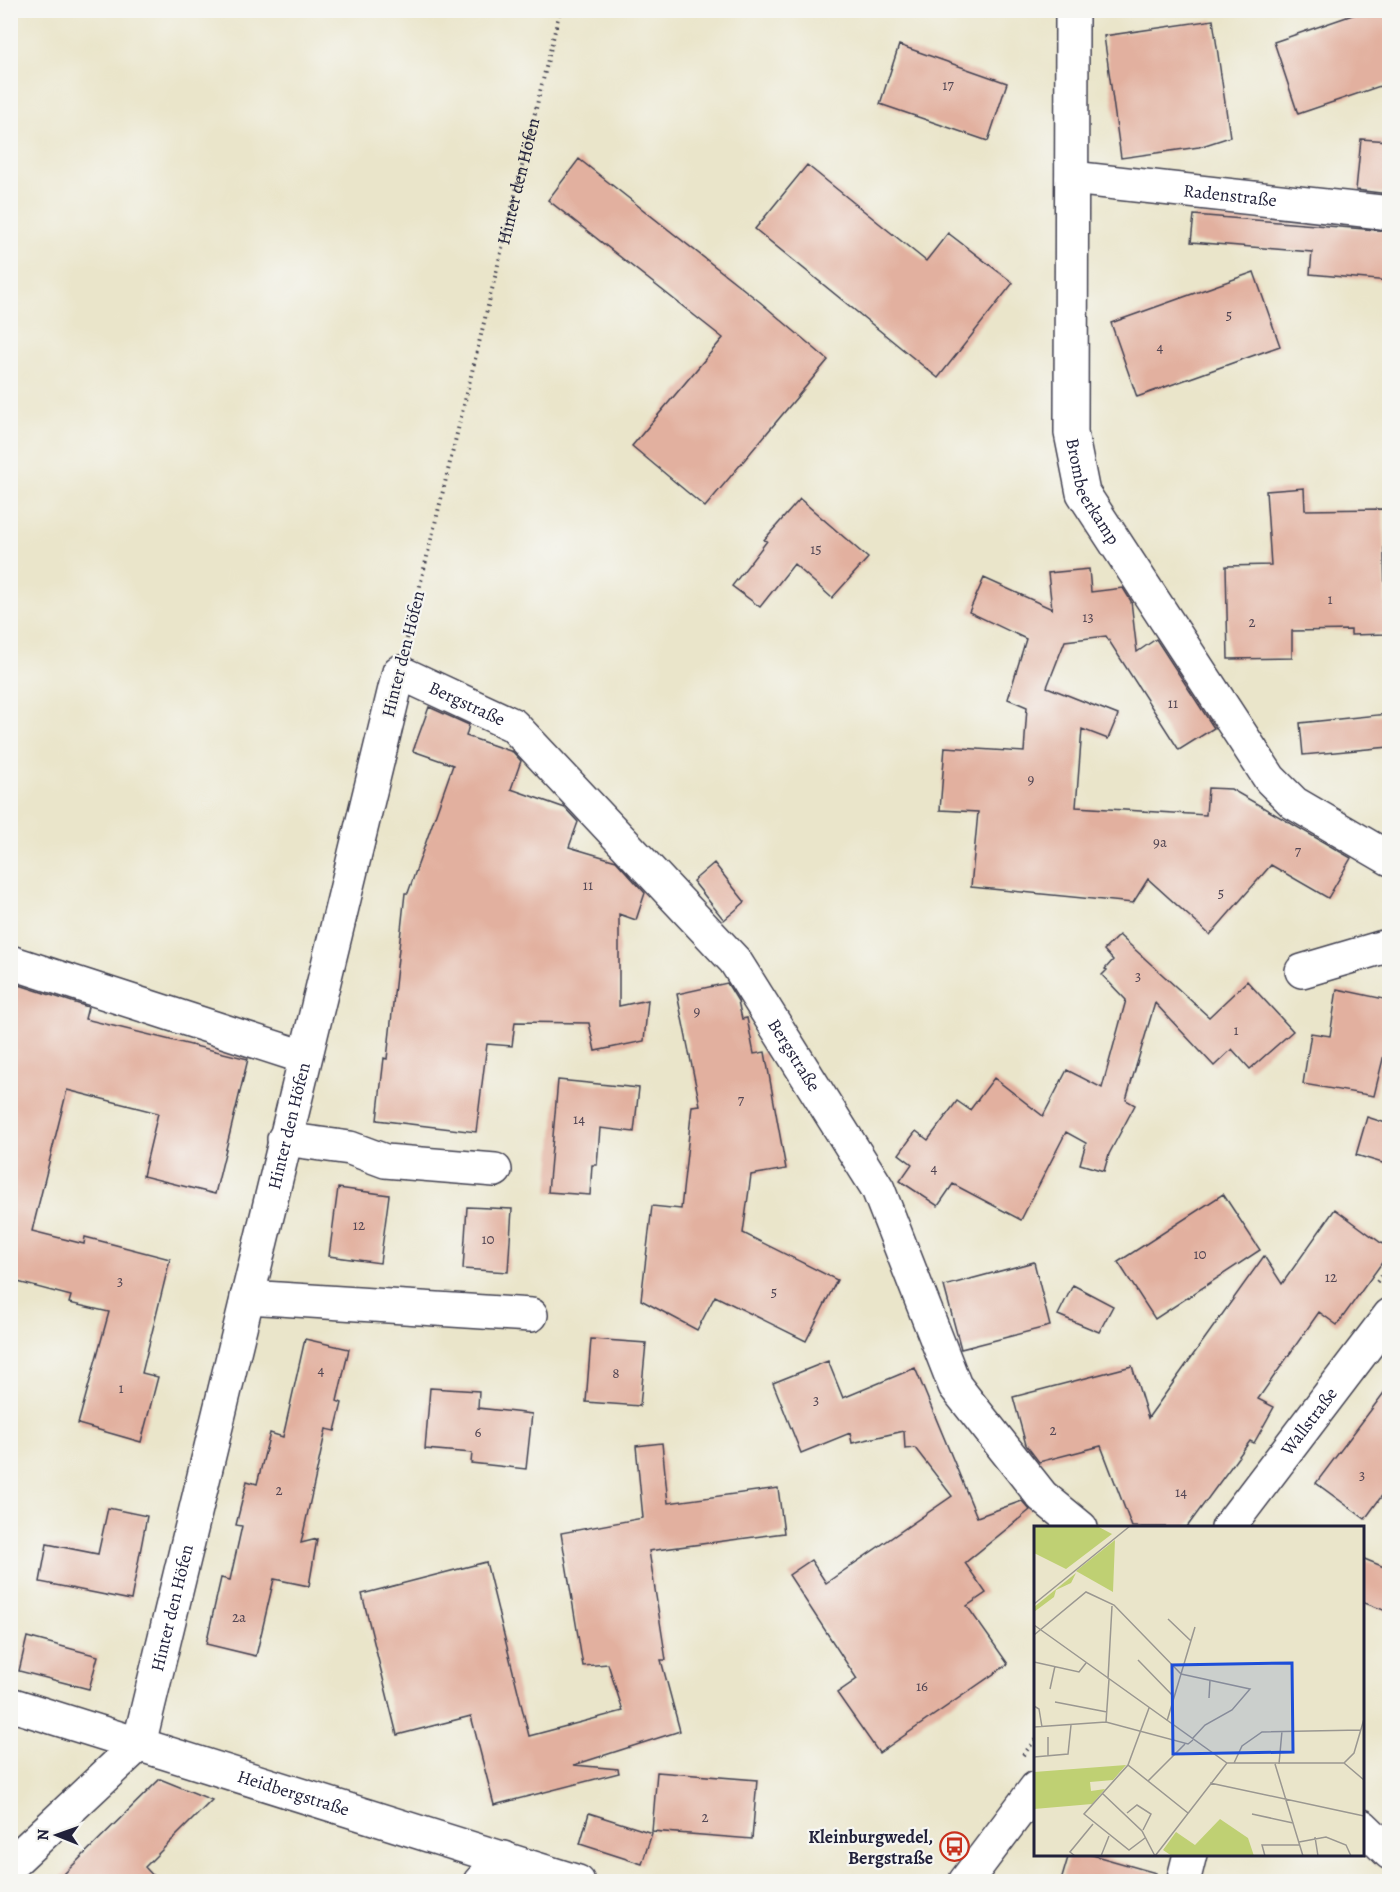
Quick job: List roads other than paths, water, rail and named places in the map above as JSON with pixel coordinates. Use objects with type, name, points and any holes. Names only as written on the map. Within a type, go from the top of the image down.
[{"type":"street","name":"Brombeerkamp","points":[[1072,10],[1071,433],[1083,493],[1270,779],[1294,803],[1389,859]]},
{"type":"street","name":"Radenstraße","points":[[1072,178],[1389,213]]},
{"type":"street","name":"Hinter den Höfen","points":[[138,1744],[399,672]]},
{"type":"street","name":"Bergstraße","points":[[399,672],[513,725],[735,961],[878,1189],[955,1386],[1042,1496],[1080,1526]]},
{"type":"street","points":[[1302,971],[1389,945]]},
{"type":"street","points":[[10,962],[304,1057]]},
{"type":"street","points":[[284,1139],[350,1148],[385,1161],[495,1170]]},
{"type":"street","points":[[247,1297],[531,1315]]},
{"type":"street","name":"Wallstraße","points":[[1229,1526],[1389,1315]]},
{"type":"street","name":"Heidbergstraße","points":[[10,1704],[578,1881]]},
{"type":"street","points":[[10,1865],[138,1744]]},
{"type":"street","points":[[965,1881],[1034,1789]]},
{"type":"street","points":[[1364,1828],[1389,1853]]},
{"type":"street","points":[[1183,1881],[1189,1856]]},
{"type":"street","points":[[480,1881],[504,1858]]},
{"type":"place","name":"Kleinburgwedel, Bergstraße","points":[[954,1847]]}]
